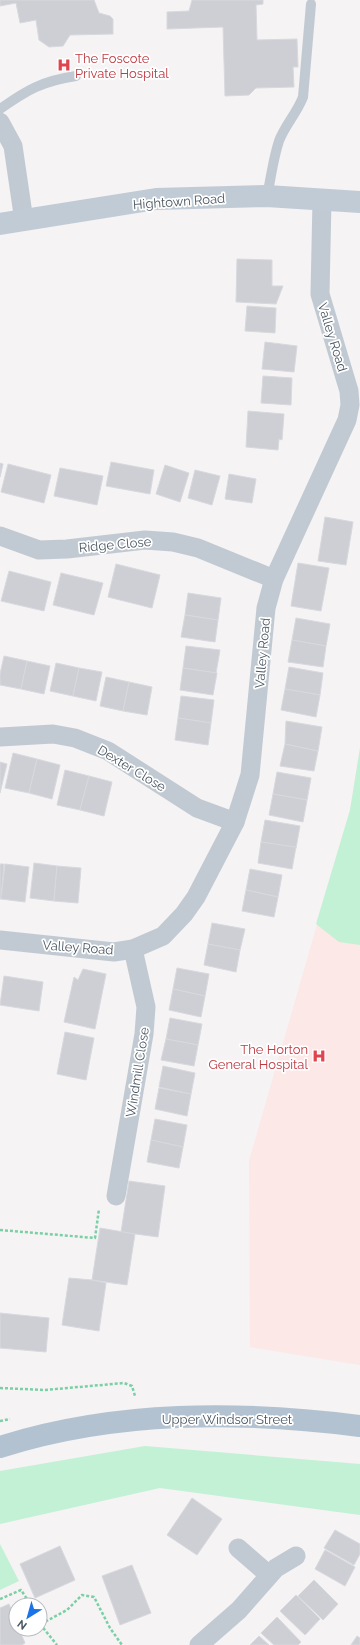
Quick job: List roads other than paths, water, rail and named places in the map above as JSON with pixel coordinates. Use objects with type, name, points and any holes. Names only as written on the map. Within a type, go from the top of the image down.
[{"type":"main road","name":"Upper Windsor Street","points":[[0,1446],[62,1431],[128,1421],[191,1416],[258,1417],[317,1421],[360,1426]]},
{"type":"street","points":[[0,122],[13,146],[24,221]]},
{"type":"street","name":"Hightown Road","points":[[0,224],[156,199],[267,196],[360,202]]},
{"type":"street","name":"Valley Road","points":[[0,940],[114,952],[133,949],[163,936],[184,914],[196,897],[235,822],[250,775],[266,608],[274,579],[346,420],[350,406],[350,391],[320,294],[322,200]]},
{"type":"street","name":"Ridge Close","points":[[0,536],[39,550],[67,549],[145,540],[173,542],[198,548],[274,579]]},
{"type":"street","name":"Dexter Close","points":[[0,737],[53,734],[75,738],[108,751],[197,808],[235,822]]},
{"type":"street","name":"Windmill Close","points":[[116,1196],[144,1034],[146,1007],[133,949]]},
{"type":"street","points":[[238,1548],[269,1575]]},
{"type":"street","points":[[199,1645],[239,1610],[276,1568],[296,1556]]},
{"type":"lane","points":[[267,196],[280,141],[285,129],[299,109],[303,97],[311,4]]},
{"type":"lane","points":[[0,109],[37,85],[56,79],[76,76]]},
{"type":"place","name":"The Foscote Private Hospital","points":[[64,65]]},
{"type":"place","name":"The Horton General Hospital","points":[[319,1056]]}]
